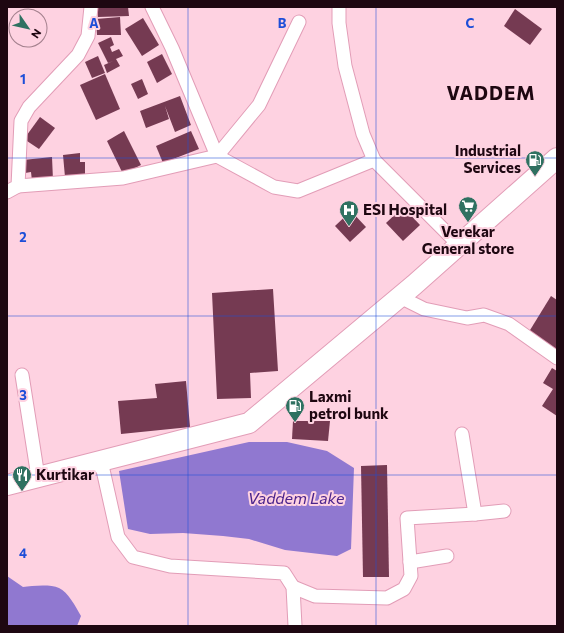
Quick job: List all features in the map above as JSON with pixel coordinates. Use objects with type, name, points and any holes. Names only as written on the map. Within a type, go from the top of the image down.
[{"type":"main road","points":[[7,485],[249,423],[400,297],[555,163]]},
{"type":"street","points":[[91,7],[88,36],[78,55],[29,107],[21,121],[13,189],[123,178],[217,156],[259,105],[299,22]]},
{"type":"street","points":[[152,7],[175,55],[217,156],[274,187],[298,191],[374,160]]},
{"type":"street","points":[[339,7],[339,23],[345,66],[363,134],[374,160],[459,245]]},
{"type":"street","points":[[400,297],[424,309],[467,318],[484,315],[509,324],[557,358]]},
{"type":"street","points":[[22,375],[38,477]]},
{"type":"street","points":[[462,434],[475,514]]},
{"type":"street","points":[[101,461],[118,537],[133,557],[170,566],[284,573],[293,587],[296,626]]},
{"type":"street","points":[[293,587],[314,596],[387,598],[404,589],[411,576],[407,518],[475,514],[504,510]]},
{"type":"street","points":[[410,562],[447,556]]},
{"type":"water","name":"Vaddem Lake","points":[[249,442],[287,442],[327,451],[354,468],[351,549],[337,556],[285,550],[249,539],[183,533],[150,534],[128,529],[119,471]]},
{"type":"water","points":[[7,576],[23,587],[51,586],[62,590],[72,600],[81,616],[77,626],[7,626]]},
{"type":"building","points":[[97,7],[128,7],[129,16],[98,17]]},
{"type":"building","points":[[515,9],[542,29],[530,45],[504,26]]},
{"type":"building","points":[[120,17],[121,35],[97,35],[96,19]]},
{"type":"building","points":[[143,18],[159,45],[142,56],[125,29]]},
{"type":"building","points":[[111,37],[114,45],[110,47],[112,52],[119,49],[123,56],[116,59],[120,66],[107,73],[104,65],[113,61],[108,63],[98,43]]},
{"type":"building","points":[[162,54],[172,74],[157,83],[147,62]]},
{"type":"building","points":[[98,56],[105,73],[92,78],[85,62]]},
{"type":"building","points":[[105,74],[120,109],[96,120],[80,85]]},
{"type":"building","points":[[142,79],[148,94],[138,99],[131,84]]},
{"type":"building","points":[[180,96],[191,125],[175,132],[165,106],[169,119],[146,128],[140,111]]},
{"type":"building","points":[[40,117],[55,128],[39,149],[24,139]]},
{"type":"building","points":[[124,131],[141,165],[123,174],[107,141]]},
{"type":"building","points":[[191,131],[199,149],[163,163],[156,146]]},
{"type":"building","points":[[80,153],[80,162],[85,162],[85,175],[65,177],[63,155]]},
{"type":"building","points":[[52,157],[53,180],[32,181],[31,172],[25,173],[23,160]]},
{"type":"building","points":[[403,207],[420,225],[403,241],[386,223]]},
{"type":"building","points":[[351,211],[366,227],[350,242],[335,226]]},
{"type":"building","points":[[273,289],[278,371],[250,373],[251,398],[217,399],[212,293]]},
{"type":"building","points":[[551,296],[557,300],[557,354],[527,335]]},
{"type":"building","points":[[552,368],[557,371],[557,416],[542,406],[553,389],[543,383]]},
{"type":"building","points":[[186,381],[190,427],[121,434],[118,401],[157,398],[155,384]]},
{"type":"building","points":[[293,421],[330,421],[328,441],[292,439]]},
{"type":"building","points":[[387,465],[389,577],[363,577],[361,466]]},
{"type":"place","name":"Industrial Services","points":[[535,177]]},
{"type":"place","name":"Verekar General store","points":[[468,223]]},
{"type":"place","name":"ESI Hospital","points":[[349,227]]},
{"type":"place","name":"Laxmi petrol bunk","points":[[295,423]]},
{"type":"place","name":"Kurtikar","points":[[22,492]]},
{"type":"district","name":"VADDEM","points":[[491,93]]}]
